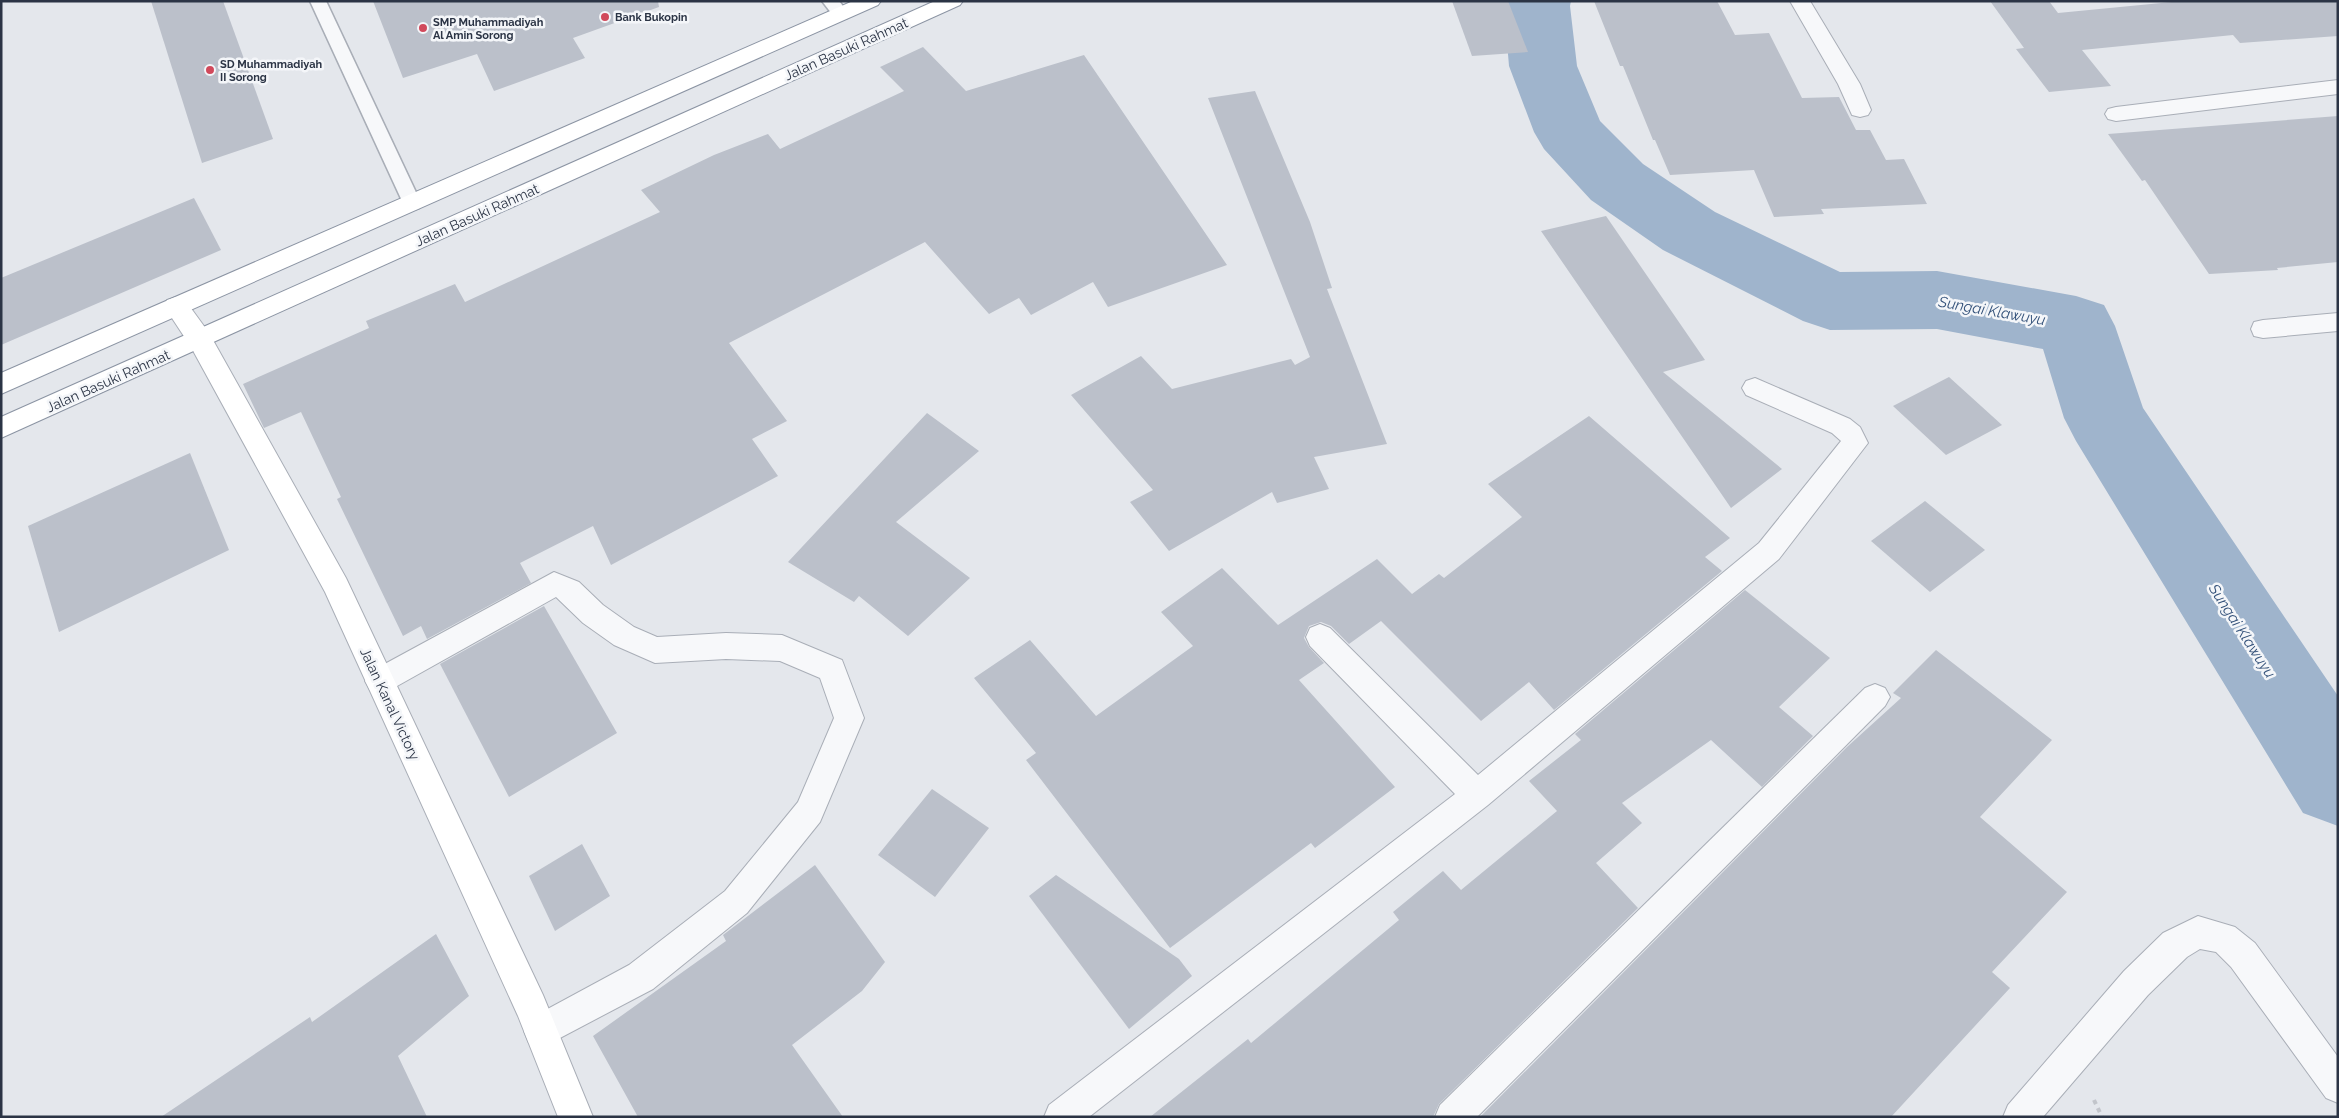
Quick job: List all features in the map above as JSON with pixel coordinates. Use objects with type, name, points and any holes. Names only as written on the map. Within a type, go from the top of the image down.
[{"type":"main road","points":[[1,384],[412,203],[835,8],[871,1]]},
{"type":"main road","name":"Jalan Basuki Rahmat","points":[[1,428],[952,1]]},
{"type":"main road","name":"Jalan Kanal Victory","points":[[176,306],[200,340],[336,586],[541,1031],[576,1117]]},
{"type":"street","points":[[1800,1],[1849,84],[1860,110]]},
{"type":"street","points":[[2116,114],[2338,87]]},
{"type":"street","points":[[2263,329],[2338,322]]},
{"type":"street","points":[[1061,1117],[1169,1031],[1477,796],[1769,550],[1855,444],[1851,434],[1841,426],[1755,388]]},
{"type":"street","points":[[380,681],[554,584],[569,590],[593,614],[624,636],[655,650],[726,646],[782,648],[832,669],[849,718],[809,812],[736,902],[641,977],[541,1031]]},
{"type":"street","points":[[1320,637],[1477,796]]},
{"type":"street","points":[[1452,1117],[1875,697]]},
{"type":"street","points":[[2020,1117],[2136,983],[2175,945],[2198,932],[2224,938],[2243,955],[2338,1086]]},
{"type":"lane","points":[[318,1],[412,203]]},
{"type":"building","name":"SD Muhammadiyah II Sorong","points":[[151,1],[223,1],[273,139],[202,163]]},
{"type":"building","points":[[373,1],[658,1],[659,7],[573,38],[585,58],[494,91],[477,54],[403,78]]},
{"type":"building","points":[[1452,1],[1508,1],[1528,52],[1472,56]]},
{"type":"building","points":[[1594,1],[1717,1],[1735,35],[1769,33],[1802,98],[1839,97],[1856,130],[1870,130],[1886,160],[1904,159],[1927,204],[1821,209],[1824,214],[1774,217],[1754,170],[1670,175],[1655,140],[1653,140],[1623,66],[1620,66]]},
{"type":"building","points":[[1990,1],[2049,1],[2058,13],[2182,1],[2338,1],[2338,36],[2240,43],[2233,35],[2082,50],[2111,86],[2049,92],[2016,49],[2024,48]]},
{"type":"building","points":[[923,47],[966,91],[1084,55],[1227,265],[1108,307],[1093,282],[1031,315],[1019,298],[989,314],[925,242],[729,343],[787,421],[752,439],[778,476],[611,565],[593,526],[520,563],[531,583],[427,639],[421,626],[403,636],[337,499],[341,497],[301,412],[264,428],[243,384],[369,328],[366,321],[455,284],[465,302],[660,212],[641,190],[714,155],[768,134],[780,149],[904,91],[880,67]]},
{"type":"building","points":[[1255,91],[1310,222],[1332,288],[1327,289],[1387,444],[1314,457],[1329,489],[1277,503],[1272,492],[1169,551],[1130,502],[1153,490],[1071,395],[1141,356],[1172,389],[1291,359],[1295,365],[1310,357],[1208,98]]},
{"type":"building","points":[[2338,116],[2338,262],[2277,268],[2278,270],[2209,274],[2145,180],[2142,181],[2108,134]]},
{"type":"building","points":[[194,198],[221,250],[1,345],[1,278]]},
{"type":"building","points":[[1606,216],[1705,360],[1663,372],[1782,469],[1731,508],[1541,231]]},
{"type":"building","points":[[1949,377],[2002,425],[1946,455],[1893,406]]},
{"type":"building","points":[[927,413],[979,451],[896,522],[970,578],[908,636],[859,596],[854,602],[788,562]]},
{"type":"building","points":[[1589,416],[1730,538],[1705,557],[1722,571],[1554,710],[1529,682],[1481,721],[1381,621],[1349,644],[1331,626],[1321,622],[1309,626],[1304,638],[1309,647],[1324,663],[1299,680],[1395,787],[1315,848],[1311,843],[1170,948],[1026,760],[1036,753],[974,678],[1030,640],[1096,716],[1193,646],[1161,612],[1222,568],[1278,625],[1377,559],[1412,594],[1439,574],[1444,578],[1522,517],[1488,484]]},
{"type":"building","points":[[190,453],[229,550],[59,632],[28,526]]},
{"type":"building","points":[[1925,501],[1985,550],[1930,592],[1871,541]]},
{"type":"building","points":[[1745,590],[1830,658],[1779,707],[1813,736],[1762,787],[1711,740],[1622,803],[1642,823],[1596,863],[1638,908],[1439,1104],[1433,1117],[1150,1117],[1248,1039],[1251,1043],[1399,920],[1393,912],[1443,871],[1461,890],[1557,811],[1529,781],[1581,740],[1575,734]]},
{"type":"building","points":[[544,606],[617,733],[509,797],[440,664]]},
{"type":"building","points":[[1936,650],[2052,740],[1980,817],[2067,892],[1992,972],[2010,988],[1891,1117],[1480,1117],[1847,747],[1901,698],[1893,693]]},
{"type":"building","points":[[932,789],[989,828],[935,897],[878,855]]},
{"type":"building","points":[[582,844],[610,896],[555,931],[529,876]]},
{"type":"building","points":[[815,865],[885,962],[862,991],[792,1045],[843,1117],[638,1117],[593,1036],[726,941],[723,935]]},
{"type":"building","points":[[1056,875],[1179,959],[1192,976],[1129,1029],[1029,896]]},
{"type":"building","points":[[436,934],[469,996],[398,1056],[427,1117],[161,1117],[310,1017],[312,1022]]},
{"type":"waterway","name":"Sungai Klawuyu","points":[[1539,1],[1537,6],[1543,66],[1569,132],[1617,182],[1689,231],[1830,301],[1937,300],[2076,326],[2105,418],[2338,780]]},
{"type":"place","name":"Bank Bukopin","points":[[605,17]]},
{"type":"place","name":"SMP Muhammadiyah Al Amin Sorong","points":[[423,28]]},
{"type":"place","name":"SD Muhammadiyah II Sorong","points":[[210,70]]}]
